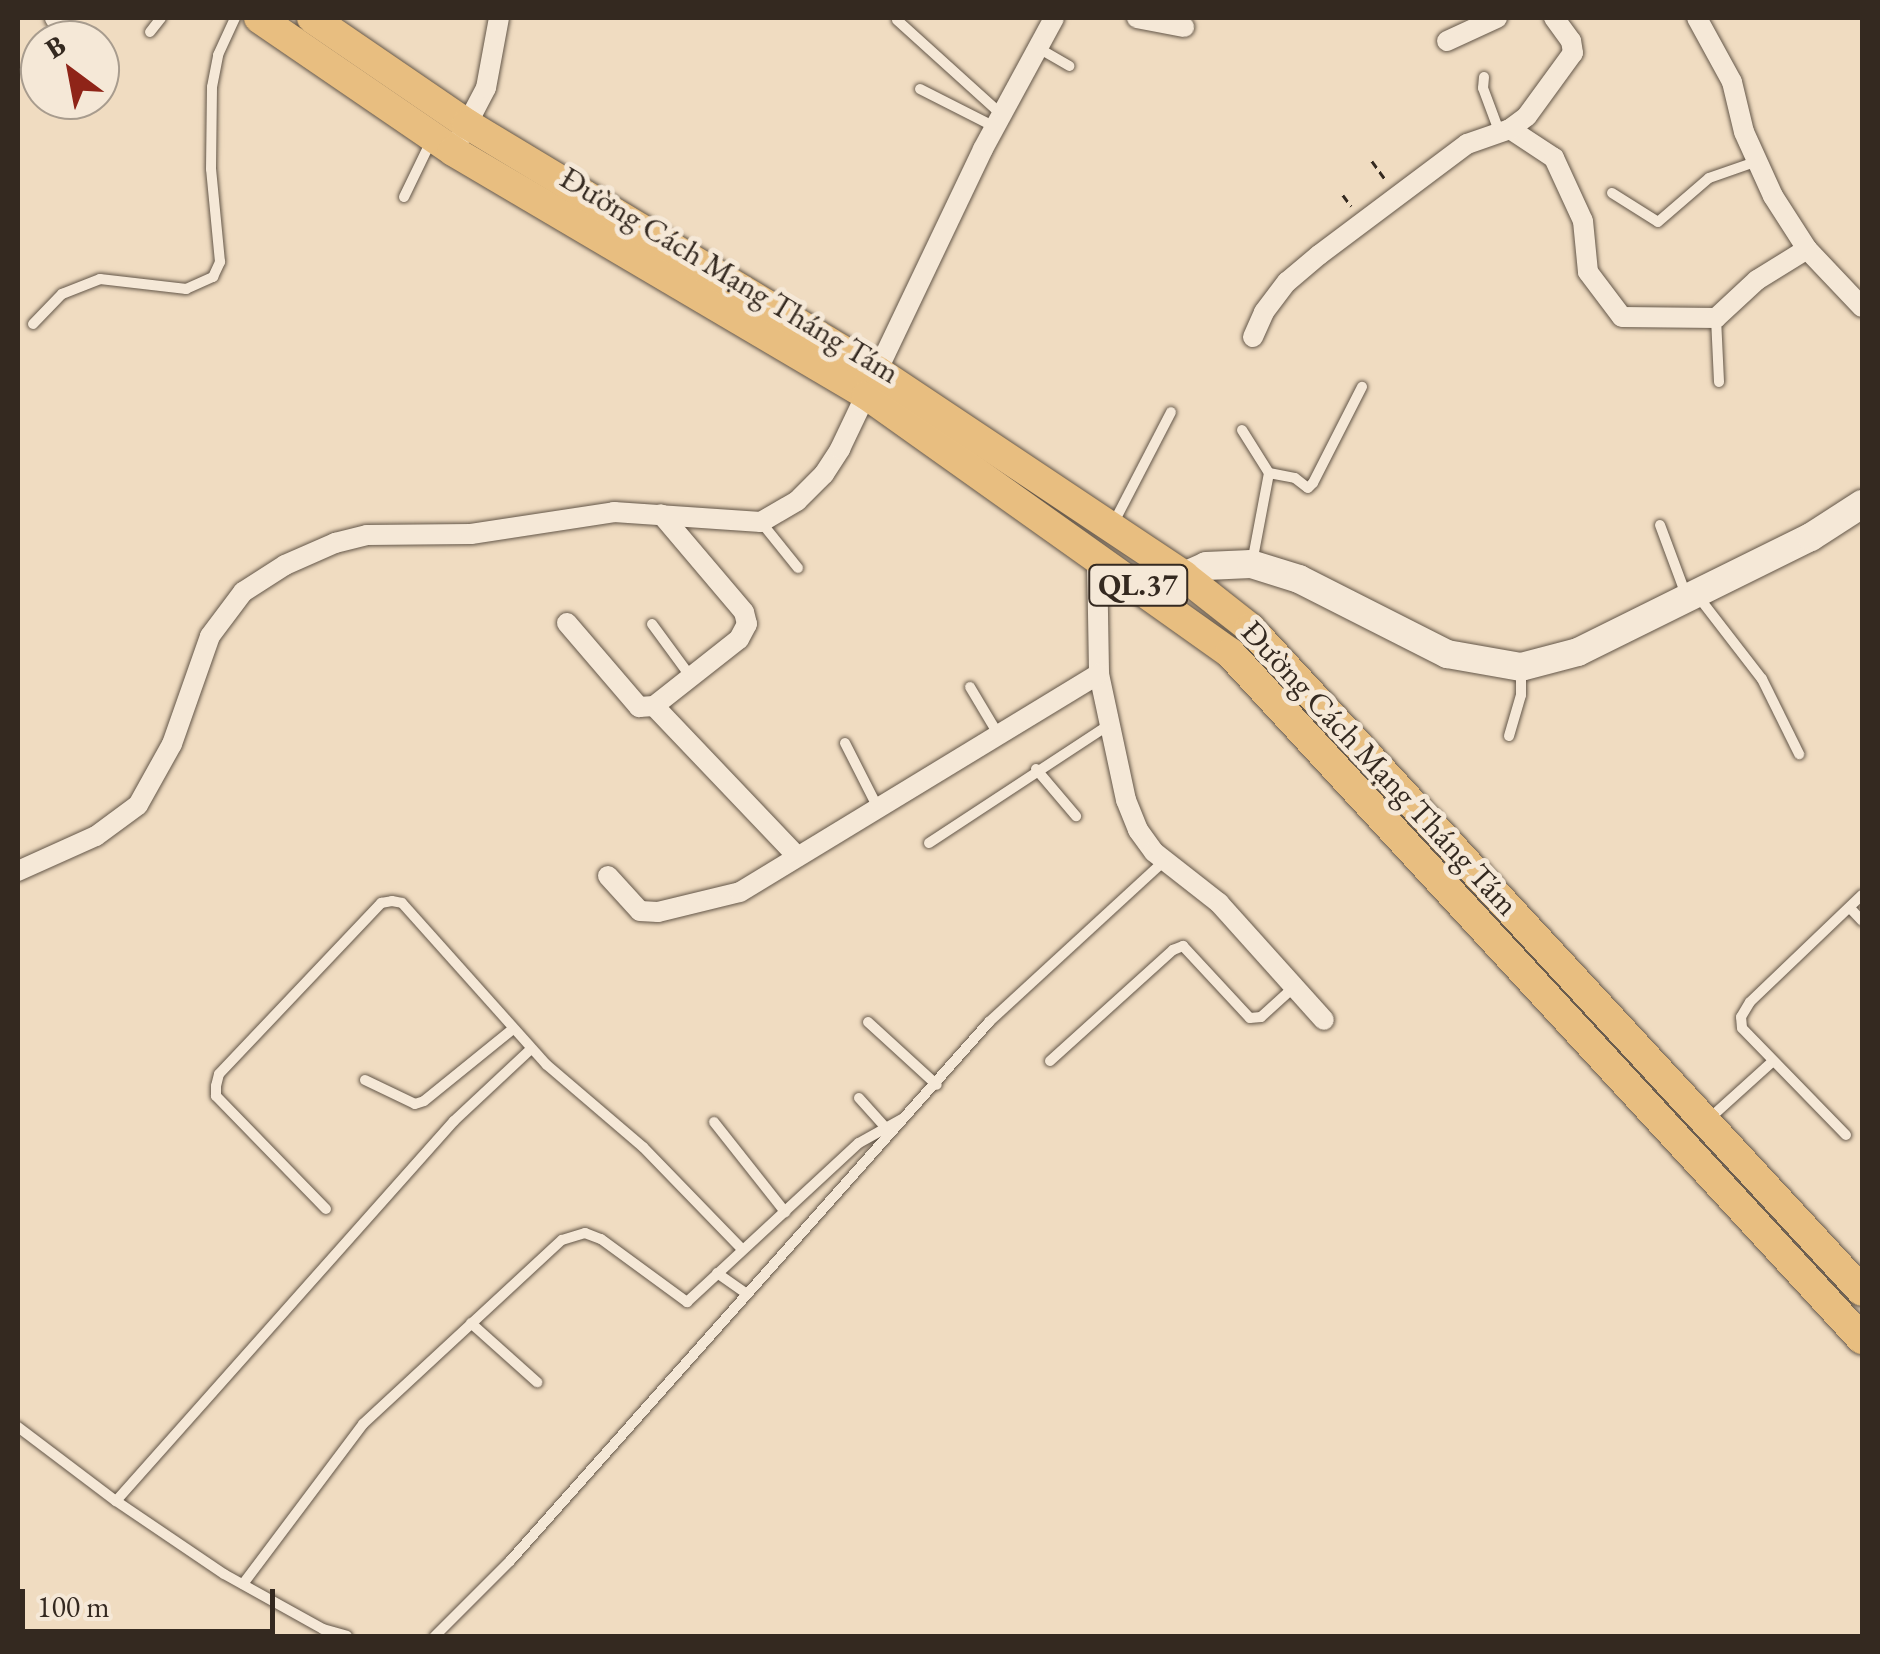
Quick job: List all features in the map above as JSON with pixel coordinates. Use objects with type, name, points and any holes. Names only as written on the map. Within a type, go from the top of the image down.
[{"type":"main road","name":"Đường Cách Mạng Tháng Tám","points":[[259,18],[293,27],[451,137],[872,383],[1103,543],[1160,601],[1230,653],[1855,1315]]},
{"type":"main road","name":"Đường Cách Mạng Tháng Tám","points":[[312,18],[451,137]]},
{"type":"main road","points":[[1160,601],[1184,576],[1206,566],[1252,564],[1299,579],[1447,654],[1521,666],[1578,652],[1811,537],[1862,504]]},
{"type":"main road","name":"Đường Cách Mạng Tháng Tám","points":[[1103,543],[1184,576],[1250,628],[1706,1122],[1855,1315]]},
{"type":"street","points":[[451,137],[486,88],[499,18]]},
{"type":"street","points":[[18,872],[96,836],[138,804],[172,744],[210,636],[243,592],[285,565],[335,542],[367,535],[471,534],[614,512],[761,522],[797,501],[824,474],[998,122],[1054,18]]},
{"type":"street","points":[[1137,18],[1184,27]]},
{"type":"street","points":[[1447,41],[1497,18]]},
{"type":"street","points":[[1252,338],[1264,312],[1287,282],[1467,144],[1505,130],[1532,110],[1573,53],[1571,41],[1554,18]]},
{"type":"street","points":[[1697,18],[1732,82],[1756,162],[1806,249],[1862,307]]},
{"type":"street","points":[[1505,130],[1554,158],[1583,222],[1588,272],[1617,314],[1626,319],[1716,318],[1757,280],[1806,249]]},
{"type":"street","points":[[654,706],[739,639],[748,624],[744,612],[660,514]]},
{"type":"street","points":[[1103,543],[1099,674],[1138,830],[1165,860],[1200,883],[1324,1020]]},
{"type":"street","points":[[567,623],[633,704],[654,706],[797,856]]},
{"type":"street","points":[[608,876],[627,902],[640,910],[658,912],[740,892],[1099,674]]},
{"type":"lane","points":[[150,32],[161,18]]},
{"type":"lane","points":[[33,324],[62,294],[100,279],[186,290],[213,277],[220,262],[211,169],[212,87],[218,55],[236,18]]},
{"type":"lane","points":[[897,20],[998,122]]},
{"type":"lane","points":[[1040,49],[1070,66]]},
{"type":"lane","points":[[1484,77],[1483,88],[1505,130]]},
{"type":"lane","points":[[920,89],[998,122]]},
{"type":"lane","points":[[404,197],[451,137]]},
{"type":"lane","points":[[1612,194],[1658,222],[1709,178],[1756,162]]},
{"type":"lane","points":[[1716,318],[1719,382]]},
{"type":"lane","points":[[1269,473],[1294,478],[1308,488],[1362,387]]},
{"type":"lane","points":[[1103,543],[1170,412]]},
{"type":"lane","points":[[1242,430],[1269,473],[1252,564]]},
{"type":"lane","points":[[761,522],[798,568]]},
{"type":"lane","points":[[1660,526],[1692,597],[1762,679],[1799,754]]},
{"type":"lane","points":[[652,624],[691,677]]},
{"type":"lane","points":[[1508,736],[1520,695],[1521,666]]},
{"type":"lane","points":[[970,687],[998,734]]},
{"type":"lane","points":[[929,843],[1036,769],[1110,724]]},
{"type":"lane","points":[[845,743],[876,806]]},
{"type":"lane","points":[[1036,769],[1076,816]]},
{"type":"lane","points":[[435,1636],[523,1546],[909,1117],[989,1022],[1165,860]]},
{"type":"lane","points":[[1846,1135],[1742,1028],[1741,1017],[1750,1002],[1862,894]]},
{"type":"lane","points":[[326,1208],[216,1096],[216,1086],[219,1074],[381,903],[402,904],[531,1049],[643,1147],[742,1248]]},
{"type":"lane","points":[[1850,909],[1862,921]]},
{"type":"lane","points":[[1050,1061],[1173,950],[1183,946],[1250,1018],[1261,1016],[1294,987]]},
{"type":"lane","points":[[868,1022],[937,1085]]},
{"type":"lane","points":[[365,1080],[416,1104],[513,1028]]},
{"type":"lane","points":[[116,1501],[454,1122],[531,1049]]},
{"type":"lane","points":[[1706,1122],[1773,1061]]},
{"type":"lane","points":[[859,1098],[885,1127]]},
{"type":"lane","points":[[243,1584],[363,1424],[562,1240],[585,1233],[601,1240],[680,1300],[694,1298],[742,1248],[859,1143],[909,1117]]},
{"type":"lane","points":[[714,1122],[785,1212]]},
{"type":"lane","points":[[717,1273],[747,1294]]},
{"type":"lane","points":[[471,1323],[537,1382]]},
{"type":"lane","points":[[18,1427],[116,1501],[243,1584],[323,1629],[346,1636]]},
{"type":"path","points":[[1372,161],[1399,198]]}]
